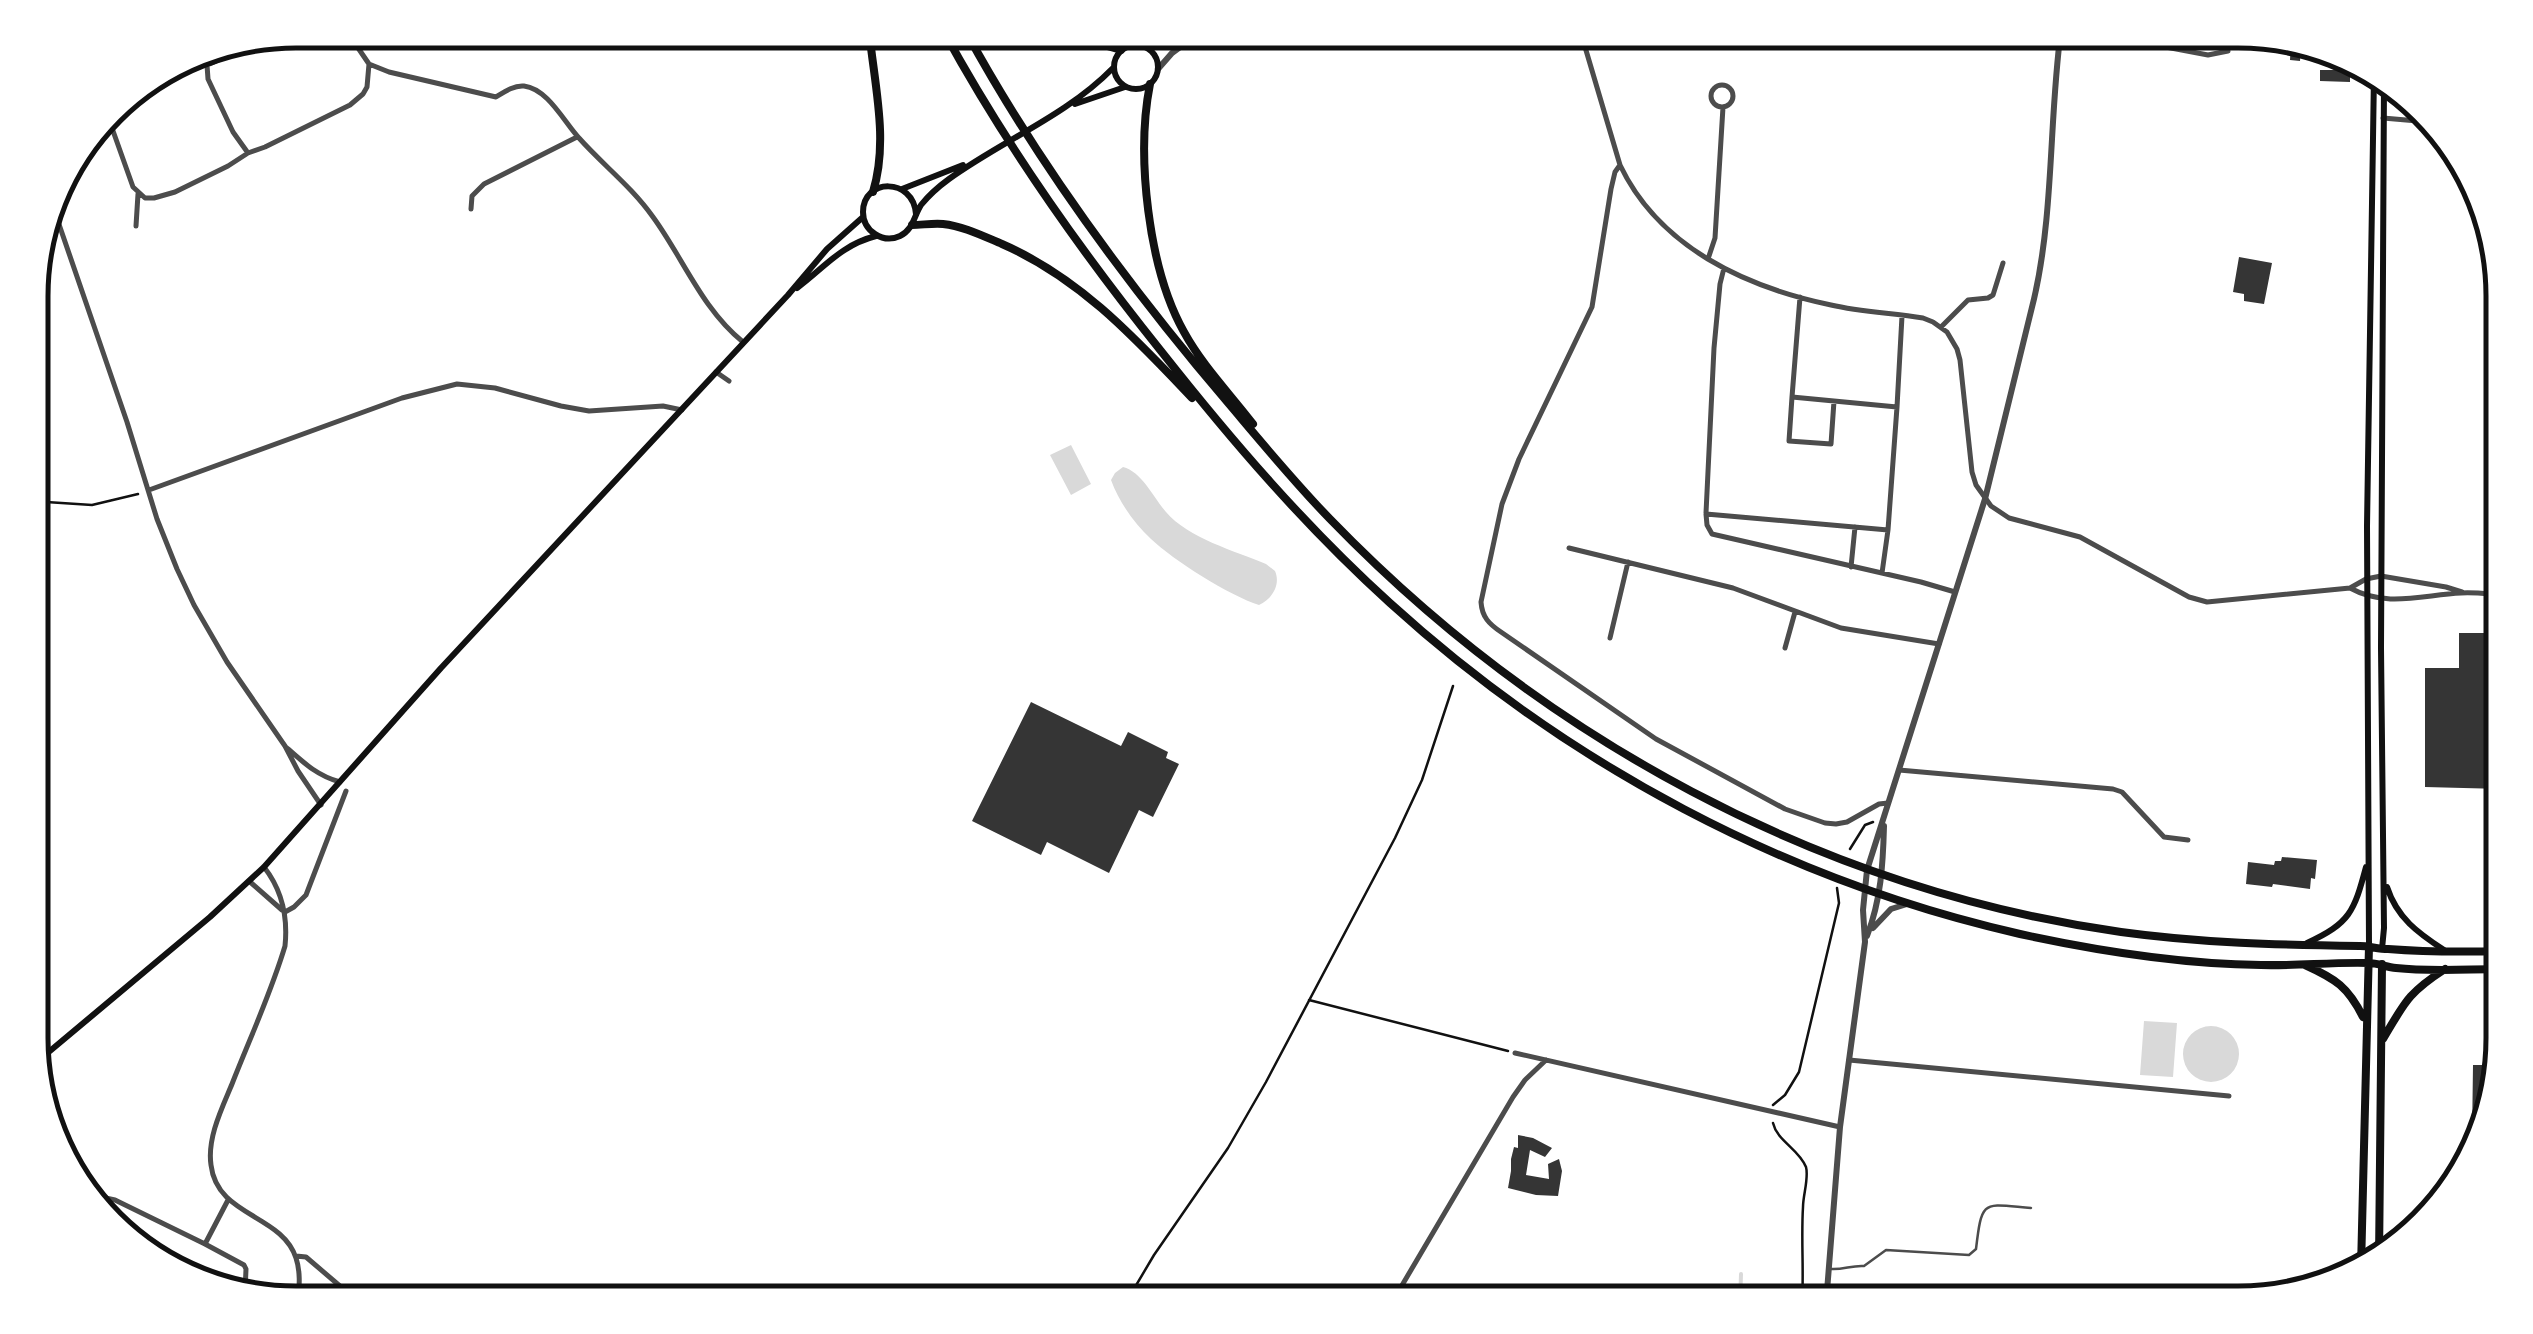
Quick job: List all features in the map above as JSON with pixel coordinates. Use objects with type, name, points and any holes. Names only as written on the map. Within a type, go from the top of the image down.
[{"type":"main road","points":[[871,48],[881,146],[878,174],[864,203],[863,217],[876,236]]},
{"type":"main road","points":[[953,48],[1020,159],[1081,247],[1225,433]]},
{"type":"main road","points":[[976,48],[1035,148],[1131,284],[1300,488],[1403,590],[1473,649],[1527,691],[1612,747],[1731,812],[1867,870],[1974,902],[2068,923],[2158,936],[2302,946],[2486,951]]},
{"type":"main road","points":[[1114,48],[1121,50]]},
{"type":"main road","points":[[1070,106],[1113,68],[1117,55],[1125,48]]},
{"type":"main road","points":[[1147,48],[1156,56],[1158,69],[1150,84],[1143,124],[1146,185],[1157,255],[1173,307],[1200,355],[1300,488]]},
{"type":"main road","points":[[1113,68],[1125,86],[1138,89],[1150,84]]},
{"type":"main road","points":[[788,295],[860,240],[900,236],[912,225],[932,192],[978,159],[1070,106],[1125,86]]},
{"type":"main road","points":[[2361,1253],[2369,856],[2366,579],[2374,88]]},
{"type":"main road","points":[[2380,1241],[2384,96]]},
{"type":"main road","points":[[872,192],[887,186],[902,189],[978,159]]},
{"type":"main road","points":[[902,189],[912,200],[916,214]]},
{"type":"main road","points":[[49,1052],[210,917],[264,866],[827,249],[863,217]]},
{"type":"main road","points":[[912,225],[947,224],[969,231],[1021,253],[1070,282],[1137,340],[1301,516],[1379,593],[1447,652],[1558,735],[1659,796],[1736,835],[1836,878],[1908,903],[2020,934],[2120,952],[2228,964],[2367,963],[2400,968],[2486,969]]},
{"type":"main road","points":[[2302,946],[2326,934],[2348,916],[2358,900],[2369,856]]},
{"type":"main road","points":[[2384,878],[2392,902],[2406,922],[2445,951]]},
{"type":"main road","points":[[2301,964],[2342,984],[2366,1022]]},
{"type":"main road","points":[[2382,1040],[2412,992],[2445,969]]},
{"type":"street","points":[[358,48],[369,64],[389,72],[496,97],[516,86],[526,86],[544,96],[654,217],[701,294],[743,342]]},
{"type":"street","points":[[1158,69],[1180,48]]},
{"type":"street","points":[[1585,48],[1620,165],[1641,202],[1685,246],[1724,268],[1800,297],[1833,306],[1923,318],[1953,339],[1960,360],[1972,472],[1984,499],[1995,510],[2009,518],[2080,538],[2198,600],[2217,603],[2350,588],[2381,576],[2462,592]]},
{"type":"street","points":[[1865,942],[1867,870],[1984,499],[2039,278],[2059,48]]},
{"type":"street","points":[[2175,48],[2208,54],[2228,52]]},
{"type":"street","points":[[218,60],[207,65],[208,79],[233,132],[248,152]]},
{"type":"street","points":[[112,129],[134,188],[145,198],[154,198],[175,192],[356,101],[367,87],[369,64]]},
{"type":"street","points":[[1727,86],[1732,94],[1729,104],[1723,106],[1713,102],[1711,96],[1714,89],[1727,86]]},
{"type":"street","points":[[1708,259],[1714,238],[1723,106]]},
{"type":"street","points":[[2383,118],[2413,121]]},
{"type":"street","points":[[471,209],[472,196],[484,184],[578,136]]},
{"type":"street","points":[[1620,165],[1611,189],[1592,307],[1518,460],[1502,504],[1481,610],[1500,632],[1656,740],[1785,809],[1836,824],[1888,803]]},
{"type":"street","points":[[136,226],[138,194]]},
{"type":"street","points":[[59,223],[157,519],[194,605],[321,804]]},
{"type":"street","points":[[1941,327],[1968,300],[1992,294],[2003,263]]},
{"type":"street","points":[[1724,268],[1714,348],[1706,514],[1712,534],[1955,592]]},
{"type":"street","points":[[1800,297],[1790,441],[1831,444],[1834,401]]},
{"type":"street","points":[[1882,573],[1902,316]]},
{"type":"street","points":[[716,372],[729,381]]},
{"type":"street","points":[[148,490],[402,398],[457,384],[495,388],[588,411],[663,406],[682,410]]},
{"type":"street","points":[[1792,397],[1897,407]]},
{"type":"street","points":[[1706,514],[1888,530]]},
{"type":"street","points":[[1851,567],[1855,527]]},
{"type":"street","points":[[1569,548],[1733,588],[1840,628],[1939,644]]},
{"type":"street","points":[[1610,638],[1628,562]]},
{"type":"street","points":[[2350,588],[2382,599],[2486,593]]},
{"type":"street","points":[[1785,648],[1794,612]]},
{"type":"street","points":[[285,746],[314,772],[340,782]]},
{"type":"street","points":[[1899,770],[2113,788],[2122,792],[2164,837],[2188,840]]},
{"type":"street","points":[[284,912],[306,895],[346,792]]},
{"type":"street","points":[[1828,1286],[1840,1126],[1865,942],[1882,874],[1884,818]]},
{"type":"street","points":[[264,866],[282,899],[286,934],[280,960],[218,1121],[211,1167],[228,1200],[280,1233],[292,1246],[299,1286]]},
{"type":"street","points":[[249,881],[284,912]]},
{"type":"street","points":[[1865,942],[1891,909],[1908,903]]},
{"type":"street","points":[[1515,1053],[1840,1126]]},
{"type":"street","points":[[1402,1286],[1513,1097],[1546,1060]]},
{"type":"street","points":[[1849,1060],[2229,1096]]},
{"type":"street","points":[[106,1198],[244,1266],[245,1281]]},
{"type":"street","points":[[205,1244],[228,1200]]},
{"type":"street","points":[[296,1256],[306,1257],[340,1286]]},
{"type":"lane","points":[[1829,1268],[1864,1266],[1886,1250],[1969,1254],[1976,1248],[1980,1218],[1986,1209],[1996,1205],[2031,1208]]},
{"type":"path","points":[[48,502],[92,505],[148,490]]},
{"type":"path","points":[[1136,1286],[1228,1148],[1310,1000],[1422,780],[1454,686]]},
{"type":"path","points":[[1844,860],[1865,826],[1884,818]]},
{"type":"path","points":[[1803,1286],[1807,1170],[1794,1149],[1775,1131],[1772,1112],[1794,1084],[1806,1048],[1839,904],[1836,878]]},
{"type":"path","points":[[1310,1000],[1515,1053]]},
{"type":"shaded area","points":[[1071,445],[1091,484],[1071,495],[1050,455]]},
{"type":"shaded area","points":[[1123,467],[1142,479],[1175,521],[1275,571],[1276,586],[1268,599],[1259,605],[1233,594],[1145,533],[1111,480]]},
{"type":"shaded area","points":[[2144,1021],[2177,1023],[2173,1077],[2140,1075]]},
{"type":"shaded area","points":[[2211,1026],[2231,1034],[2239,1054],[2231,1074],[2211,1082],[2191,1074],[2183,1054],[2191,1034]]},
{"type":"building","points":[[2320,70],[2340,70],[2350,75],[2350,82],[2320,81]]},
{"type":"building","points":[[2239,257],[2272,263],[2264,304],[2244,301],[2244,294],[2233,292]]},
{"type":"building","points":[[2459,633],[2486,633],[2486,789],[2425,787],[2425,668],[2459,668]]},
{"type":"building","points":[[1031,702],[1121,746],[1128,732],[1168,752],[1166,758],[1179,764],[1153,817],[1139,810],[1109,873],[1047,842],[1041,855],[972,821]]},
{"type":"building","points":[[2282,857],[2317,860],[2310,889],[2246,884],[2248,862],[2274,865]]},
{"type":"building","points":[[2473,1065],[2484,1065],[2481,1087],[2472,1117]]},
{"type":"building","points":[[1518,1135],[1552,1148],[1545,1157],[1530,1150],[1526,1175],[1549,1179],[1548,1164],[1559,1159],[1562,1171],[1558,1196],[1508,1188]]},
{"type":"waterway","points":[[1741,1274],[1741,1286]]}]
